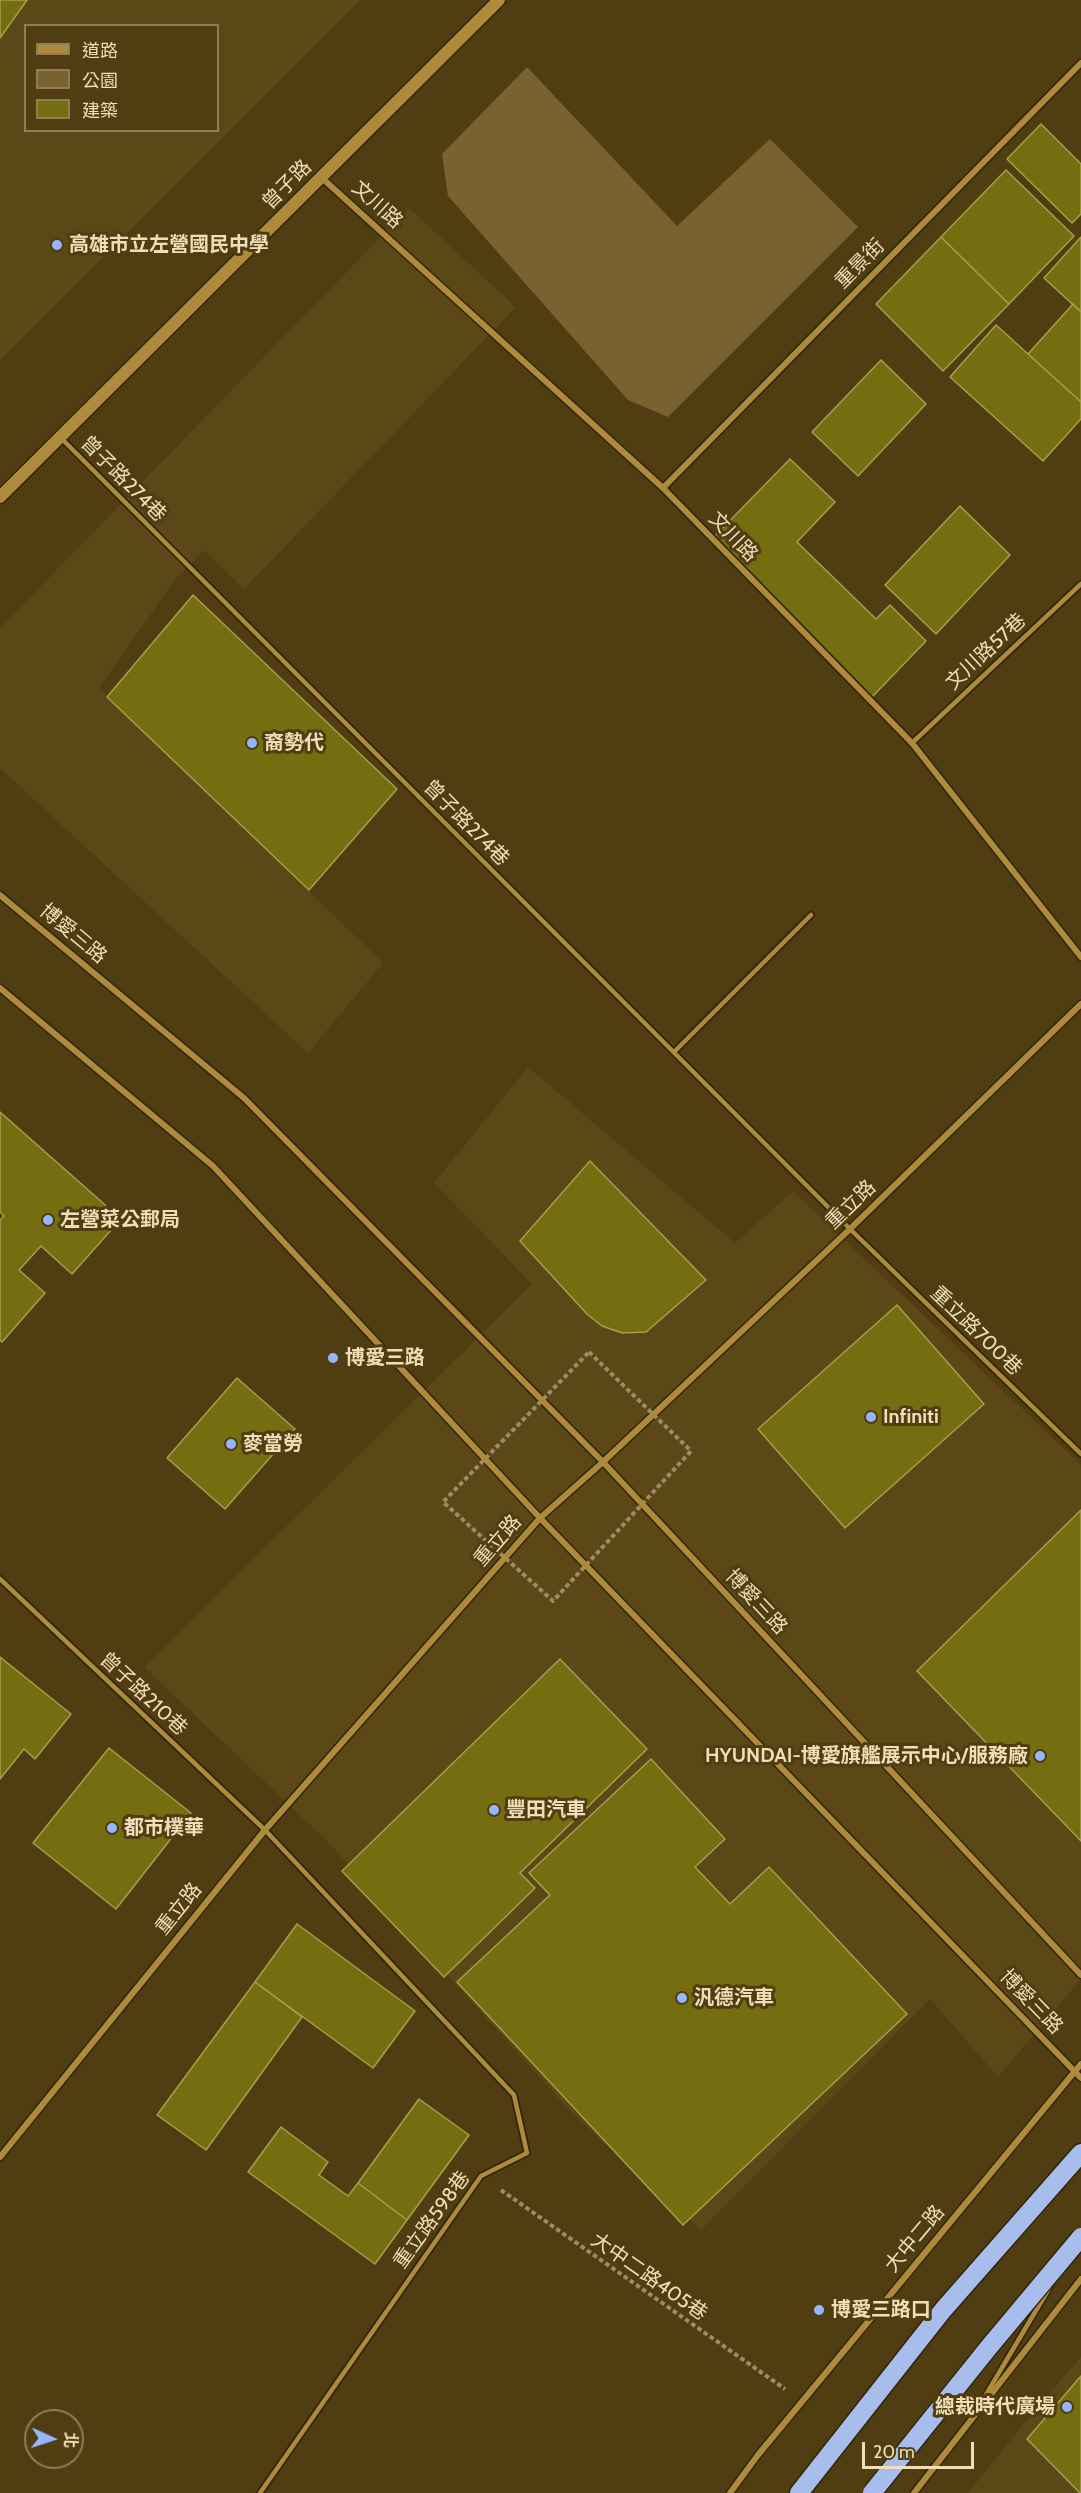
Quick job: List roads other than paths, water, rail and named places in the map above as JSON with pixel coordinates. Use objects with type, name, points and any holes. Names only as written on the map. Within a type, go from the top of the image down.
[{"type":"highway","points":[[799,2493],[943,2310],[1081,2153]]},
{"type":"highway","points":[[872,2493],[1081,2236]]},
{"type":"street","name":"曾子路","points":[[0,497],[499,0]]},
{"type":"street","name":"重景街","points":[[663,488],[1081,63]]},
{"type":"street","name":"文川路","points":[[322,178],[663,488],[912,742],[1081,957]]},
{"type":"street","name":"博愛三路","points":[[0,895],[244,1098],[603,1462],[1081,1976]]},
{"type":"street","name":"博愛三路","points":[[0,988],[213,1166],[540,1518],[1081,2078]]},
{"type":"street","name":"重立路","points":[[0,2157],[265,1830],[540,1518],[603,1462],[850,1229],[1081,1004]]},
{"type":"street","name":"大中二路","points":[[730,2493],[803,2400],[1081,2064]]},
{"type":"street","points":[[914,2493],[1081,2279]]},
{"type":"lane","name":"曾子路274巷","points":[[61,438],[850,1229]]},
{"type":"lane","name":"文川路57巷","points":[[912,742],[1081,584]]},
{"type":"lane","points":[[674,1052],[811,915]]},
{"type":"lane","name":"重立路700巷","points":[[850,1229],[1081,1454]]},
{"type":"lane","name":"曾子路210巷","points":[[0,1579],[265,1830]]},
{"type":"lane","name":"重立路598巷","points":[[260,2493],[481,2176],[527,2153],[514,2095],[265,1830]]},
{"type":"lane","points":[[1058,2274],[1081,2236]]},
{"type":"lane","points":[[970,2421],[1052,2284]]},
{"type":"place","name":"高雄市立左營國民中學","points":[[57,245]]},
{"type":"place","name":"裔勢代","points":[[252,743]]},
{"type":"place","name":"左營菜公郵局","points":[[48,1220]]},
{"type":"place","name":"博愛三路","points":[[333,1358]]},
{"type":"place","name":"Infiniti","points":[[871,1417]]},
{"type":"place","name":"麥當勞","points":[[231,1444]]},
{"type":"place","name":"HYUNDAI-博愛旗艦展示中心/服務廠","points":[[1040,1756]]},
{"type":"place","name":"豐田汽車","points":[[494,1810]]},
{"type":"place","name":"都市樸華","points":[[112,1828]]},
{"type":"place","name":"汎德汽車","points":[[682,1998]]},
{"type":"place","name":"博愛三路口","points":[[819,2310]]},
{"type":"place","name":"總裁時代廣場","points":[[1067,2407]]}]
